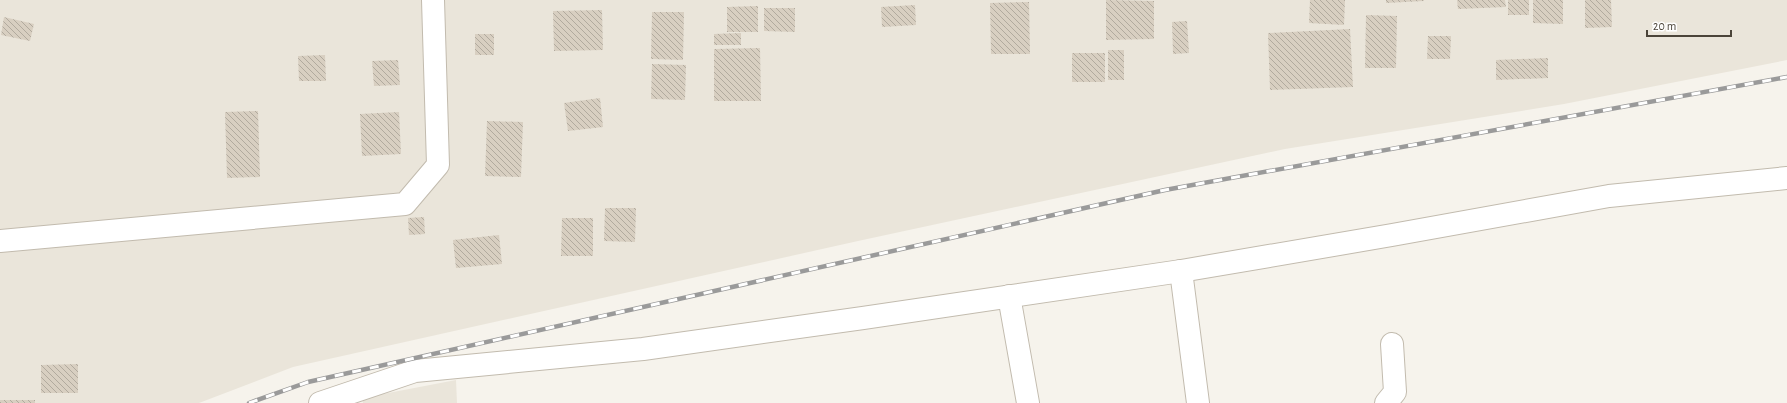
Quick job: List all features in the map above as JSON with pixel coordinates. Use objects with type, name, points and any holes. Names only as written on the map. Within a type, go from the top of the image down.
[{"type":"street","points":[[0,241],[405,204],[438,165],[433,0]]},
{"type":"street","points":[[320,403],[415,371],[643,349],[1181,271],[1609,196],[1787,178]]},
{"type":"street","points":[[1181,271],[1198,403]]},
{"type":"street","points":[[1008,296],[1028,403]]},
{"type":"street","points":[[1386,403],[1395,392],[1392,344]]},
{"type":"shaded area","points":[[0,0],[1787,0],[1787,60],[1564,104],[1285,149],[858,241],[293,367],[199,403],[0,403]]},
{"type":"shaded area","points":[[456,380],[457,403],[363,403],[362,398]]},
{"type":"building","points":[[1106,0],[1154,1],[1154,39],[1106,40]]},
{"type":"building","points":[[1310,0],[1345,0],[1344,25],[1309,23]]},
{"type":"building","points":[[1386,0],[1424,0],[1424,1],[1386,3]]},
{"type":"building","points":[[1457,0],[1505,0],[1506,7],[1458,9]]},
{"type":"building","points":[[1508,0],[1529,0],[1529,15],[1508,15]]},
{"type":"building","points":[[1533,0],[1563,0],[1563,24],[1533,23]]},
{"type":"building","points":[[1585,0],[1611,0],[1612,27],[1585,28]]},
{"type":"building","points":[[1029,2],[1030,54],[991,54],[990,3]]},
{"type":"building","points":[[915,5],[916,25],[882,27],[881,7]]},
{"type":"building","points":[[758,6],[758,32],[727,32],[727,7]]},
{"type":"building","points":[[764,8],[795,8],[795,32],[764,31]]},
{"type":"building","points":[[602,10],[603,50],[554,51],[553,11]]},
{"type":"building","points":[[652,12],[684,12],[683,60],[651,59]]},
{"type":"building","points":[[1366,15],[1397,16],[1396,68],[1365,68]]},
{"type":"building","points":[[4,17],[34,24],[30,41],[1,35]]},
{"type":"building","points":[[1187,21],[1189,53],[1173,54],[1172,22]]},
{"type":"building","points":[[1350,29],[1353,87],[1270,90],[1268,33]]},
{"type":"building","points":[[741,33],[741,45],[714,45],[714,34]]},
{"type":"building","points":[[475,34],[494,34],[494,55],[475,55]]},
{"type":"building","points":[[1428,36],[1451,36],[1450,59],[1427,59]]},
{"type":"building","points":[[760,48],[761,101],[714,101],[714,49]]},
{"type":"building","points":[[1108,50],[1124,50],[1124,80],[1108,80]]},
{"type":"building","points":[[1072,53],[1105,53],[1105,82],[1072,82]]},
{"type":"building","points":[[325,55],[326,81],[299,81],[298,56]]},
{"type":"building","points":[[1548,58],[1548,78],[1496,80],[1496,60]]},
{"type":"building","points":[[398,60],[400,85],[374,86],[372,61]]},
{"type":"building","points":[[652,64],[686,65],[685,100],[651,99]]},
{"type":"building","points":[[600,98],[603,127],[568,131],[564,103]]},
{"type":"building","points":[[258,111],[260,177],[227,178],[225,112]]},
{"type":"building","points":[[399,112],[401,154],[362,156],[360,114]]},
{"type":"building","points":[[487,121],[523,122],[521,177],[485,176]]},
{"type":"building","points":[[605,208],[636,208],[635,242],[604,241]]},
{"type":"building","points":[[424,217],[425,234],[409,235],[408,218]]},
{"type":"building","points":[[562,218],[593,218],[593,256],[561,256]]},
{"type":"building","points":[[499,235],[502,264],[456,268],[453,240]]},
{"type":"building","points":[[78,364],[78,393],[41,393],[41,365]]},
{"type":"building","points":[[0,400],[35,400],[35,403],[0,403]]},
{"type":"railway","points":[[249,403],[308,382],[1165,190],[1787,77]]}]
